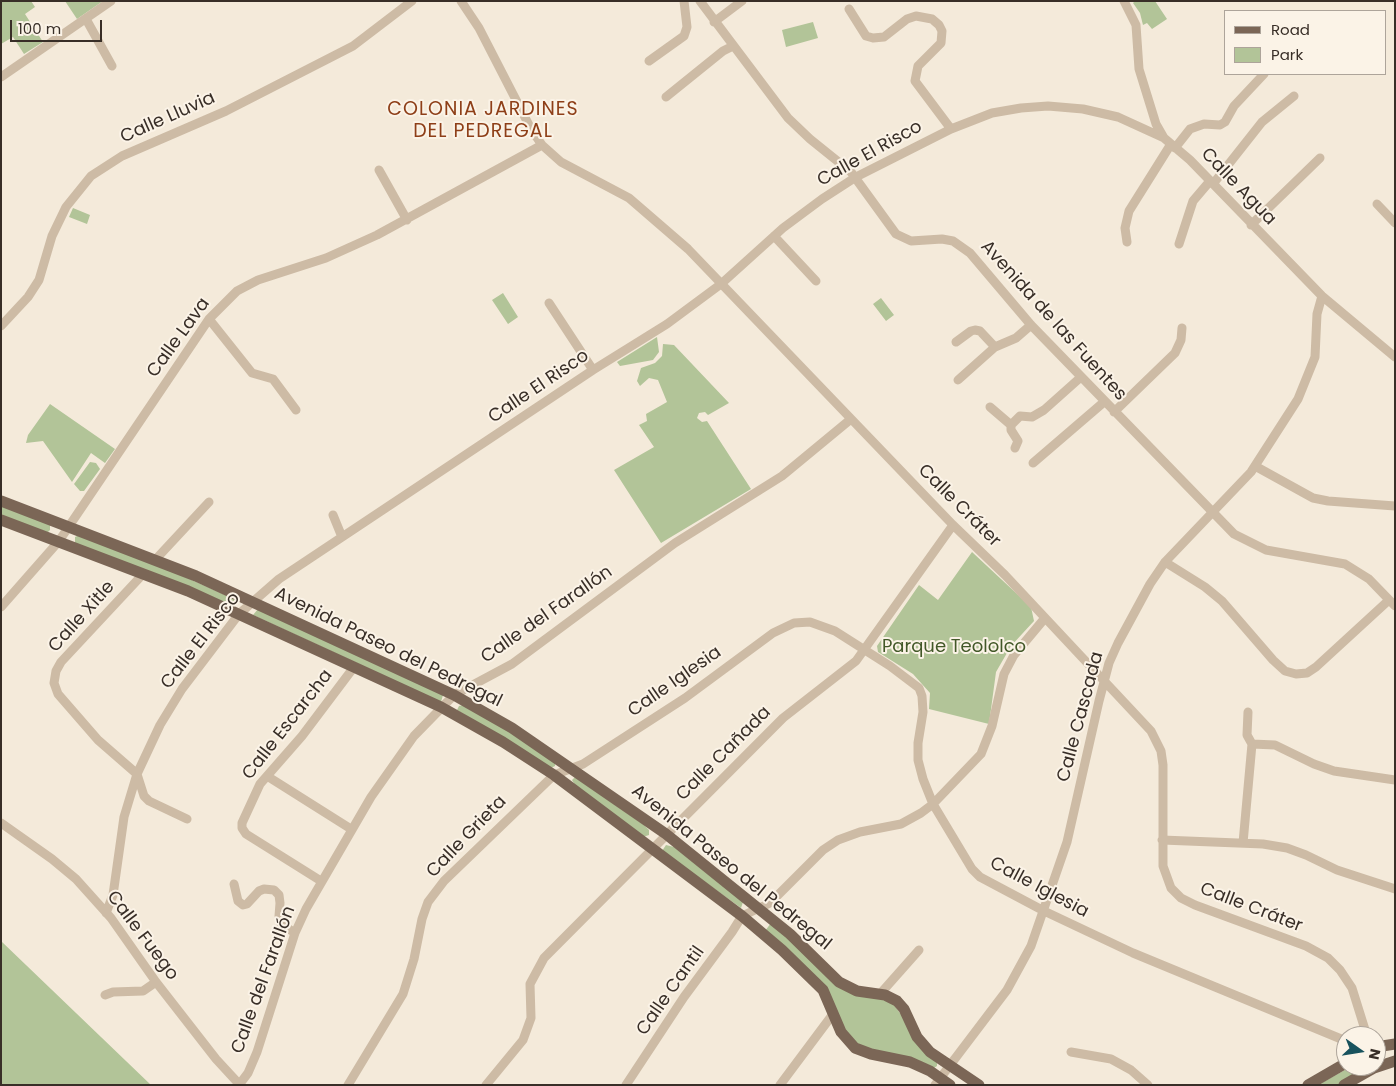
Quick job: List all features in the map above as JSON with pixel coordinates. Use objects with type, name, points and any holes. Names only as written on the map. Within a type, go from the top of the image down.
[{"type":"main road","name":"Avenida Paseo del Pedregal","points":[[1,501],[156,560],[454,695],[512,728],[572,767],[666,834],[806,948],[839,982],[857,991],[893,998],[901,1005],[920,1041],[930,1052],[979,1085]]},
{"type":"main road","name":"Avenida Paseo del Pedregal","points":[[1,520],[144,573],[239,614],[441,707],[503,742],[554,775],[742,916],[788,955],[820,987],[844,1036],[855,1048],[871,1054],[910,1062],[930,1071],[941,1083]]},
{"type":"main road","points":[[1344,1085],[1374,1068],[1395,1062]]},
{"type":"main road","points":[[1308,1085],[1336,1069]]},
{"type":"street","points":[[1,77],[112,1]]},
{"type":"street","name":"Calle Lluvia","points":[[1,326],[28,297],[39,280],[52,236],[66,207],[91,176],[122,156],[226,111],[354,46],[412,1]]},
{"type":"street","name":"Calle Cráter","points":[[461,1],[491,50],[531,129],[542,145],[561,162],[602,183],[643,209],[688,249],[953,525],[1005,575],[1151,730],[1163,765],[1163,866],[1171,888],[1181,898],[1306,946],[1334,964],[1345,975],[1355,994],[1365,1026]]},
{"type":"street","points":[[649,61],[684,36],[687,27],[684,1]]},
{"type":"street","name":"Avenida de las Fuentes","points":[[700,1],[714,22],[794,125],[841,162],[856,178],[896,234],[911,241],[942,239],[962,246],[1031,325],[1212,514],[1234,534],[1266,550],[1345,564],[1369,578],[1392,603]]},
{"type":"street","points":[[714,22],[742,1]]},
{"type":"street","name":"Calle Agua","points":[[1124,1],[1136,25],[1139,69],[1156,124],[1170,143],[1212,183],[1322,296],[1395,357]]},
{"type":"street","points":[[849,8],[866,36],[873,38],[884,37],[907,19],[916,16],[932,19],[939,24],[942,31],[941,43],[918,66],[915,81],[951,129]]},
{"type":"street","points":[[86,18],[112,66]]},
{"type":"street","points":[[666,98],[722,51],[733,46]]},
{"type":"street","points":[[1127,242],[1125,228],[1129,211],[1170,143],[1197,126],[1220,125],[1225,122],[1234,106],[1263,75]]},
{"type":"street","points":[[1179,244],[1193,202],[1212,183],[1262,122],[1294,96]]},
{"type":"street","name":"Calle El Risco","points":[[106,914],[112,894],[124,817],[137,774],[160,725],[177,696],[239,614],[250,602],[279,579],[593,370],[667,324],[721,284],[807,209],[856,178],[951,129],[992,113],[1048,106],[1083,109],[1118,118],[1170,143]]},
{"type":"street","name":"Calle Lava","points":[[1,607],[70,527],[209,318],[227,300],[248,284],[326,258],[407,220],[542,145]]},
{"type":"street","points":[[1252,224],[1320,158]]},
{"type":"street","points":[[379,170],[407,220]]},
{"type":"street","points":[[1377,204],[1395,223]]},
{"type":"street","points":[[774,236],[816,281]]},
{"type":"street","name":"Calle Cascada","points":[[941,1083],[950,1066],[1017,974],[1031,946],[1066,842],[1109,663],[1132,614],[1166,562],[1255,466],[1298,399],[1315,357],[1317,314],[1322,296]]},
{"type":"street","points":[[549,303],[593,370]]},
{"type":"street","points":[[209,318],[252,373],[273,379],[296,410]]},
{"type":"street","points":[[958,380],[995,347],[1016,338],[1031,325]]},
{"type":"street","points":[[1114,412],[1175,353],[1181,340],[1182,328]]},
{"type":"street","points":[[956,342],[970,330],[975,330],[980,331],[995,347]]},
{"type":"street","points":[[1015,448],[1018,441],[1011,430],[1011,424],[1020,416],[1032,417],[1044,410],[1081,377]]},
{"type":"street","points":[[1033,463],[1104,402]]},
{"type":"street","points":[[990,407],[1011,424]]},
{"type":"street","name":"Calle del Farallón","points":[[240,1085],[248,1073],[256,1052],[295,933],[321,880],[401,752],[441,707],[454,695],[512,664],[675,542],[782,476],[851,419]]},
{"type":"street","points":[[1255,466],[1313,498],[1355,504],[1395,506]]},
{"type":"street","points":[[156,560],[209,502]]},
{"type":"street","points":[[333,515],[342,537]]},
{"type":"street","name":"Calle Cañada","points":[[486,1085],[523,1040],[531,1018],[530,984],[544,958],[783,718],[856,661],[953,525]]},
{"type":"street","points":[[1166,562],[1205,587],[1222,601],[1273,660],[1285,671],[1296,674],[1306,673],[1316,667],[1392,603]]},
{"type":"street","name":"Calle Xitle","points":[[137,774],[98,740],[58,694],[54,683],[56,671],[61,662],[144,573]]},
{"type":"street","points":[[742,916],[770,903],[823,850],[838,840],[860,832],[900,824],[933,804],[981,754],[992,726],[1004,674],[1014,655],[1045,618]]},
{"type":"street","name":"Calle Iglesia","points":[[572,767],[583,764],[685,698],[773,633],[794,623],[810,622],[823,625],[911,681],[922,696],[923,712],[918,743],[918,760],[933,804],[972,869],[980,877],[1044,911],[1186,976],[1336,1038]]},
{"type":"street","name":"Calle Escarcha","points":[[321,880],[246,834],[242,828],[245,815],[255,793],[267,776],[302,736],[354,666]]},
{"type":"street","points":[[1243,843],[1252,744],[1247,735],[1248,712]]},
{"type":"street","points":[[1252,744],[1275,745],[1314,764],[1334,771],[1395,780]]},
{"type":"street","name":"Calle Grieta","points":[[348,1085],[403,994],[428,902],[444,881],[554,775],[572,767]]},
{"type":"street","points":[[137,774],[144,796],[149,801],[187,819]]},
{"type":"street","points":[[267,776],[352,829]]},
{"type":"street","name":"Calle Fuego","points":[[1,823],[52,859],[76,879],[106,914],[156,982],[216,1058],[240,1085]]},
{"type":"street","points":[[1162,840],[1243,843],[1287,848],[1337,870],[1395,888]]},
{"type":"street","points":[[234,884],[238,902],[243,905],[247,904],[259,891],[274,890],[279,895],[281,924],[295,933]]},
{"type":"street","name":"Calle Cantil","points":[[626,1085],[684,997],[742,916]]},
{"type":"street","points":[[880,994],[919,950]]},
{"type":"street","points":[[105,995],[113,992],[143,990],[156,982]]},
{"type":"street","points":[[780,1085],[833,1014]]},
{"type":"street","points":[[1071,1052],[1111,1059],[1131,1070],[1148,1085]]},
{"type":"green space","points":[[1,1],[31,1],[35,7],[25,14],[43,42],[24,54],[13,37],[1,44]]},
{"type":"green space","points":[[65,1],[103,1],[77,19]]},
{"type":"green space","points":[[1135,1],[1155,1],[1167,19],[1152,29],[1147,23],[1143,25],[1140,13],[1133,3]]},
{"type":"green space","points":[[813,22],[818,38],[786,47],[782,30]]},
{"type":"green space","points":[[73,208],[90,215],[87,224],[69,217]]},
{"type":"green space","points":[[503,293],[518,317],[508,324],[492,300]]},
{"type":"green space","points":[[881,298],[894,315],[886,321],[873,304]]},
{"type":"green space","points":[[657,337],[659,352],[653,360],[620,366],[617,362]]},
{"type":"green space","points":[[663,344],[674,345],[729,403],[708,415],[705,412],[699,413],[697,418],[702,422],[707,421],[751,489],[661,543],[614,470],[654,447],[639,425],[647,421],[646,414],[667,402],[658,380],[649,378],[640,386],[637,381],[641,368],[655,363],[662,356]]},
{"type":"green space","points":[[50,404],[115,449],[105,463],[91,453],[72,482],[43,441],[26,443],[28,435]]},
{"type":"green space","points":[[90,462],[96,463],[100,469],[84,491],[80,491],[74,484]]},
{"type":"green space","points":[[1,505],[50,524],[50,530],[47,533],[1,515]]},
{"type":"green space","points":[[79,535],[154,563],[234,599],[236,604],[232,606],[75,543],[75,537]]},
{"type":"green space","name":"Parque Teololco","points":[[972,552],[1031,607],[1034,621],[1011,646],[996,672],[989,724],[929,709],[930,693],[913,674],[878,652],[877,646],[919,585],[938,600]]},
{"type":"green space","points":[[258,609],[443,695],[441,702],[253,615]]},
{"type":"green space","points":[[463,705],[507,729],[555,762],[555,766],[551,768],[457,710],[459,706]]},
{"type":"green space","points":[[575,777],[644,825],[649,830],[649,835],[643,837],[575,785],[572,780]]},
{"type":"green space","points":[[666,845],[674,847],[743,902],[741,908],[662,851]]},
{"type":"green space","points":[[771,923],[837,984],[891,1001],[937,1063],[937,1066],[934,1068],[862,1047],[847,1034],[832,999],[765,931]]},
{"type":"green space","points":[[1,941],[151,1085],[1,1085]]},
{"type":"green space","points":[[1336,1075],[1353,1076],[1337,1085],[1318,1085]]},
{"type":"district","name":"COLONIA JARDINES DEL PEDREGAL","points":[[483,121]]}]
